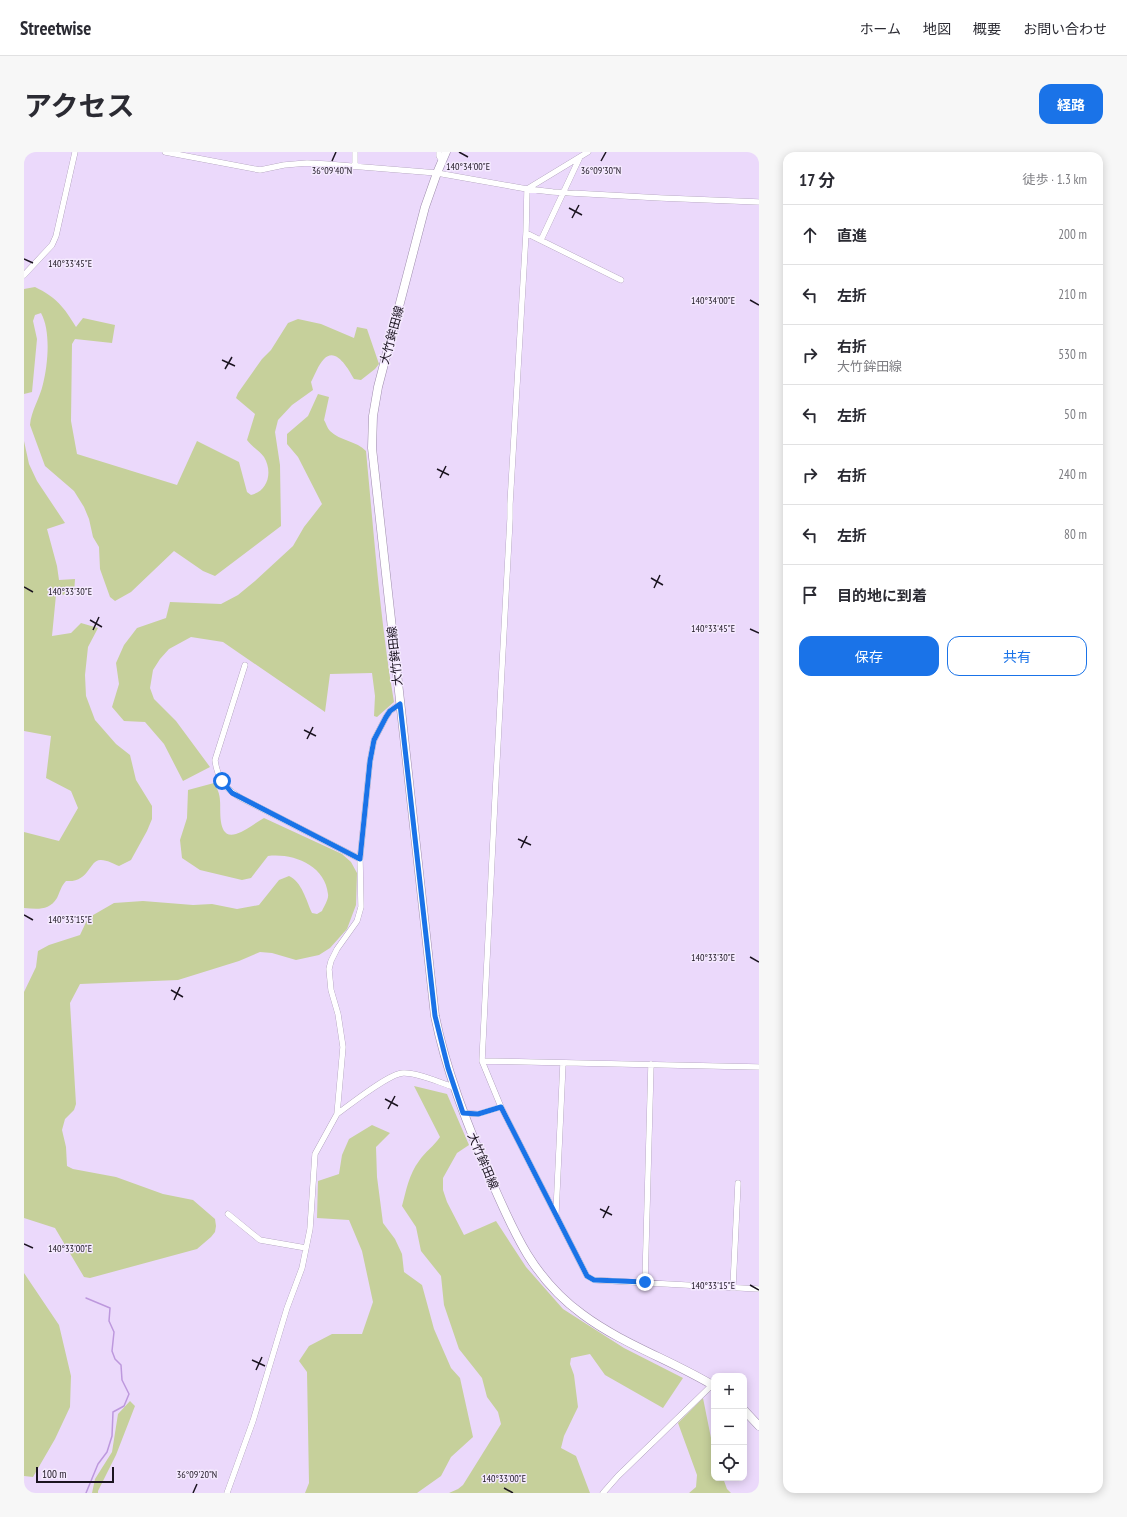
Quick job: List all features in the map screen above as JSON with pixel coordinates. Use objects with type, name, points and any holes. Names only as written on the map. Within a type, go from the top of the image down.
[{"type":"main road","name":"大竹鉾田線","points":[[443,155],[425,207],[378,387],[373,422],[372,448],[435,1016],[448,1068],[463,1113],[519,1242],[537,1269],[566,1301],[596,1324],[711,1385]]},
{"type":"main road","points":[[747,1413],[759,1426]]},
{"type":"street","points":[[24,275],[52,245],[56,236],[75,152]]},
{"type":"street","points":[[165,152],[260,170],[284,165],[307,163],[355,166],[437,173],[527,189],[661,198],[759,202]]},
{"type":"street","points":[[355,152],[355,166]]},
{"type":"street","points":[[527,189],[588,152]]},
{"type":"street","points":[[541,240],[580,157]]},
{"type":"street","points":[[527,189],[526,232],[510,496],[482,1061],[501,1107],[587,1276],[594,1280],[759,1289]]},
{"type":"street","points":[[526,232],[621,280]]},
{"type":"street","points":[[505,527],[510,519]]},
{"type":"street","points":[[245,665],[215,760],[216,766],[225,786],[232,793],[360,859]]},
{"type":"street","points":[[338,1114],[344,1047],[338,1014],[331,990],[329,969],[333,955],[357,921],[360,912],[362,895],[360,859],[370,761],[374,740],[390,711],[400,704]]},
{"type":"street","points":[[482,1061],[759,1067]]},
{"type":"street","points":[[556,1214],[563,1063]]},
{"type":"street","points":[[645,1282],[651,1064]]},
{"type":"street","points":[[227,1493],[253,1421],[287,1308],[302,1268],[310,1229],[315,1154],[338,1114],[374,1087],[394,1076],[403,1073],[415,1074],[454,1087]]},
{"type":"street","points":[[463,1113],[478,1114],[501,1107]]},
{"type":"street","points":[[733,1287],[738,1183]]},
{"type":"street","points":[[228,1214],[260,1240],[306,1248]]},
{"type":"street","points":[[602,1493],[711,1388]]},
{"type":"green space","points":[[35,287],[59,303],[76,327],[83,318],[115,325],[112,343],[75,339],[72,344],[71,421],[77,454],[177,485],[197,441],[239,462],[247,492],[251,495],[257,493],[265,485],[268,475],[267,463],[264,457],[247,440],[255,414],[236,398],[262,359],[271,350],[288,323],[298,319],[321,324],[354,338],[357,327],[367,329],[379,364],[361,380],[354,379],[342,361],[333,355],[329,356],[320,364],[311,382],[313,390],[292,405],[278,420],[275,432],[280,465],[281,526],[215,576],[203,571],[174,551],[131,592],[115,601],[110,597],[100,569],[99,547],[93,537],[89,519],[84,507],[74,491],[45,466],[30,425],[43,384],[48,348],[46,329],[41,313],[35,315],[33,321],[37,339],[32,392],[24,394],[24,289]]},
{"type":"green space","points":[[318,394],[329,397],[324,420],[329,430],[339,437],[358,445],[366,451],[381,608],[394,702],[377,717],[374,716],[375,696],[372,673],[330,674],[325,712],[223,642],[191,637],[169,649],[160,659],[153,670],[150,688],[154,699],[176,721],[210,767],[183,781],[164,744],[145,722],[124,721],[112,707],[119,684],[116,663],[124,645],[137,628],[166,618],[170,602],[221,604],[238,595],[293,546],[304,527],[322,504],[298,457],[287,444],[287,434],[308,416]]},
{"type":"green space","points":[[24,441],[29,464],[37,481],[65,523],[47,529],[57,566],[59,580],[75,579],[74,594],[56,595],[52,636],[71,633],[81,623],[98,628],[88,647],[85,675],[86,696],[95,720],[116,744],[130,755],[136,780],[152,806],[152,819],[131,860],[119,866],[106,861],[97,861],[80,878],[74,881],[66,881],[54,902],[46,907],[38,909],[24,908],[24,832],[59,841],[78,808],[71,791],[46,778],[51,736],[24,731]]},
{"type":"green space","points":[[214,783],[219,796],[221,823],[226,833],[230,835],[240,833],[264,818],[342,854],[351,862],[357,873],[356,905],[347,929],[330,948],[319,955],[296,960],[272,953],[260,952],[239,961],[178,980],[80,984],[70,1003],[76,1104],[74,1110],[65,1119],[62,1130],[66,1147],[67,1166],[73,1169],[116,1177],[163,1194],[193,1200],[215,1219],[216,1226],[215,1232],[211,1237],[197,1249],[90,1278],[84,1277],[55,1228],[24,1218],[24,992],[36,967],[38,951],[49,945],[80,935],[88,918],[114,903],[143,901],[193,905],[212,904],[237,909],[259,905],[279,880],[289,876],[297,882],[306,897],[312,913],[317,914],[322,911],[328,898],[326,884],[321,875],[314,868],[297,859],[268,856],[251,878],[242,880],[200,870],[182,858],[180,840],[187,818],[188,790]]},
{"type":"green space","points":[[414,1086],[447,1094],[469,1145],[457,1153],[443,1178],[443,1190],[447,1202],[464,1235],[496,1221],[526,1267],[563,1309],[624,1348],[683,1378],[663,1408],[605,1375],[590,1354],[571,1358],[570,1364],[574,1375],[578,1407],[564,1436],[561,1448],[576,1456],[590,1493],[449,1493],[463,1485],[501,1424],[498,1412],[487,1397],[482,1378],[459,1349],[444,1305],[441,1276],[421,1251],[416,1227],[402,1206],[413,1171],[421,1158],[440,1137]]},
{"type":"green space","points":[[372,1125],[390,1133],[376,1147],[377,1177],[383,1223],[395,1239],[402,1254],[404,1272],[422,1285],[434,1329],[451,1368],[460,1378],[473,1437],[451,1457],[441,1476],[417,1493],[305,1493],[309,1483],[307,1372],[299,1361],[309,1346],[332,1334],[362,1334],[373,1302],[362,1251],[349,1220],[317,1218],[318,1181],[339,1174],[342,1155],[349,1139]]},
{"type":"green space","points":[[24,1273],[59,1325],[71,1376],[70,1407],[55,1439],[33,1477],[24,1476]]},
{"type":"green space","points":[[703,1398],[711,1438],[711,1481],[724,1481],[727,1489],[731,1493],[689,1493],[696,1487],[697,1475],[678,1423]]},
{"type":"green space","points":[[130,1401],[135,1406],[116,1455],[98,1493],[92,1493],[95,1479],[112,1452],[118,1414]]},
{"type":"waterway","points":[[86,1298],[110,1308],[109,1321],[114,1332],[112,1351],[115,1359],[121,1365],[122,1380],[129,1394],[124,1406],[113,1412],[112,1436],[107,1452],[98,1464],[86,1493]]},
{"type":"route","points":[[222,781],[232,793],[360,859],[370,761],[374,740],[380,725],[390,711],[400,704],[435,1016],[448,1068],[463,1113],[478,1114],[501,1107],[587,1276],[594,1280],[645,1282]]}]
